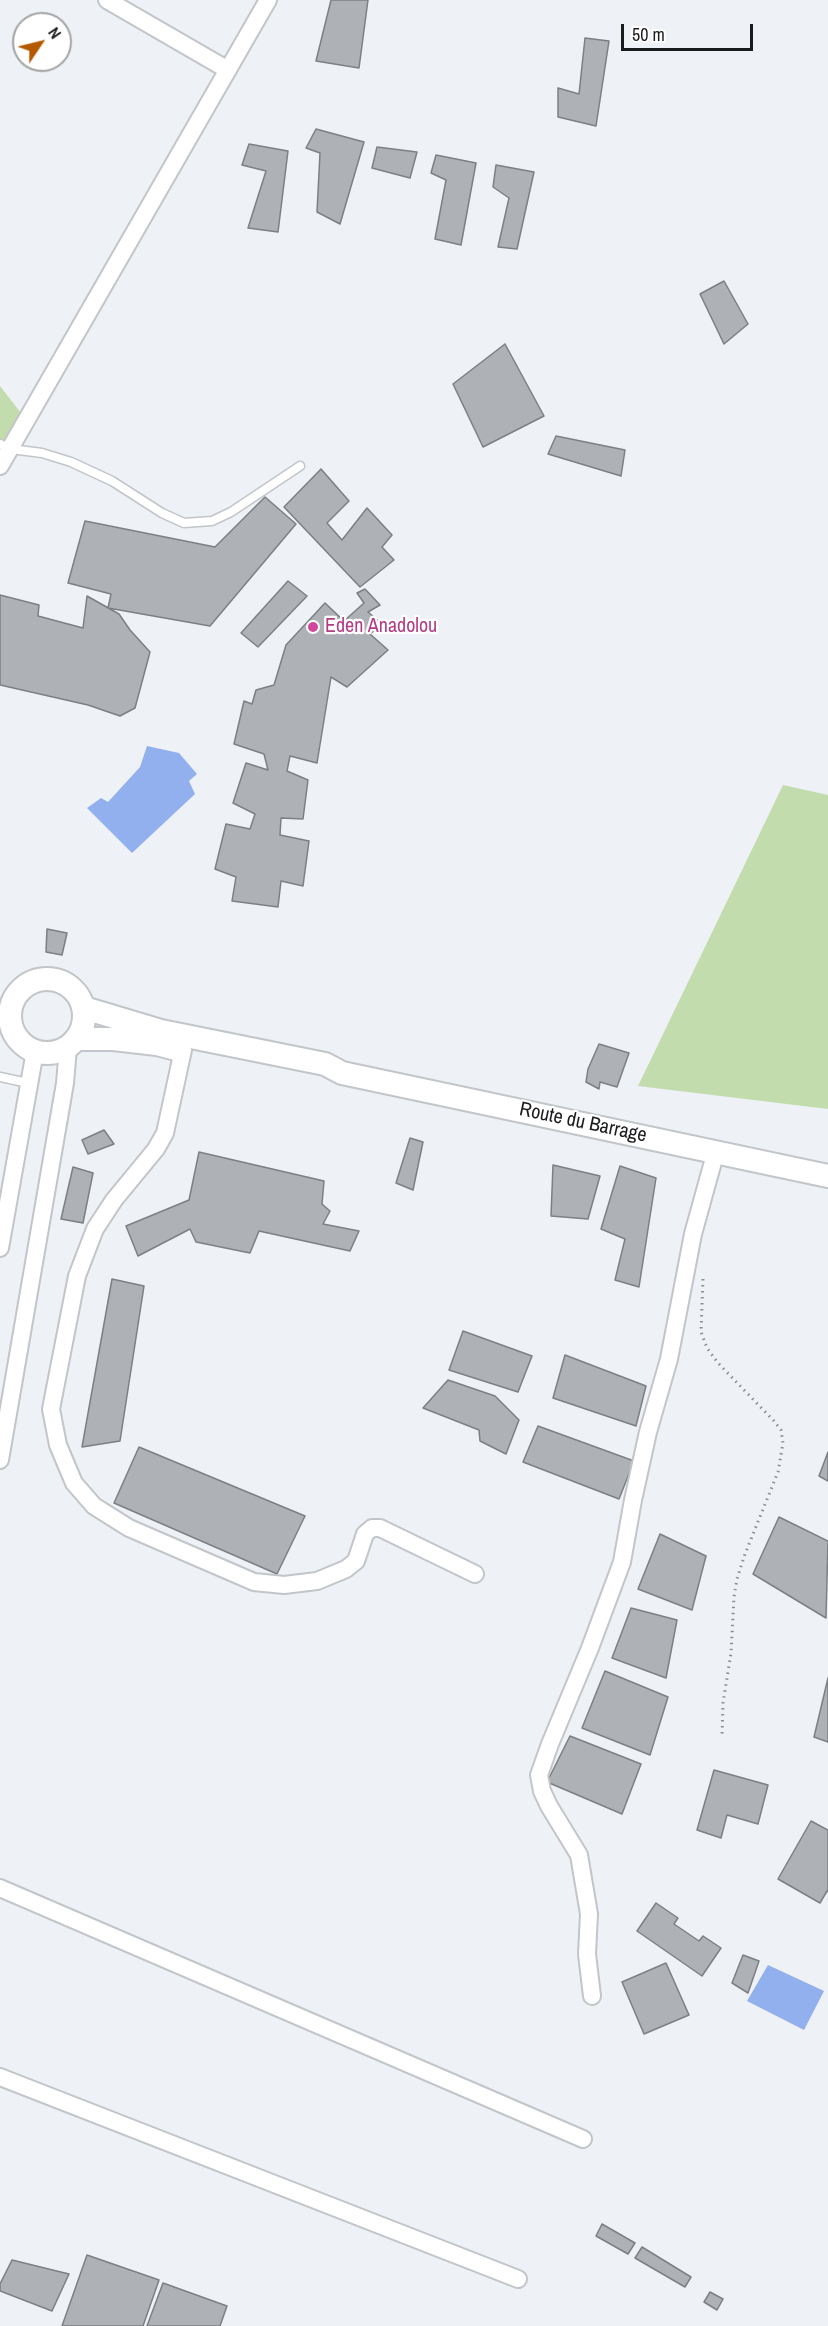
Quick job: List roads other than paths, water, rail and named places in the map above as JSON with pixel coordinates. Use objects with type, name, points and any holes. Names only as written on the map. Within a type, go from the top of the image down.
[{"type":"main road","points":[[35,1051],[25,1046],[6,1027],[10,1024],[10,1007],[15,995],[11,988],[43,978],[57,979],[70,986],[79,995],[84,1008],[84,1024],[72,1043]]},
{"type":"main road","name":"Route du Barrage","points":[[84,1008],[161,1031],[325,1064],[339,1072],[828,1176]]},
{"type":"main road","name":"Route du Barrage","points":[[35,1051],[56,1053],[72,1043],[131,1041],[309,1076],[330,1077],[339,1072]]},
{"type":"street","points":[[107,0],[228,70]]},
{"type":"street","points":[[0,466],[6,446],[268,0]]},
{"type":"street","points":[[0,1460],[72,1043]]},
{"type":"street","points":[[183,1050],[165,1133],[156,1149],[114,1200],[95,1229],[77,1276],[51,1409],[58,1445],[74,1483],[94,1506],[129,1528],[254,1582],[284,1585],[317,1581],[346,1569],[356,1561],[365,1534],[372,1528],[380,1527],[475,1574]]},
{"type":"street","points":[[0,1248],[35,1051]]},
{"type":"street","points":[[592,1996],[588,1954],[589,1914],[579,1855],[549,1806],[542,1791],[539,1775],[591,1648],[622,1562],[648,1432],[669,1359],[693,1234],[716,1151]]},
{"type":"street","points":[[0,1888],[583,2139]]},
{"type":"street","points":[[0,2077],[518,2279]]},
{"type":"lane","points":[[6,446],[42,453],[71,462],[112,481],[162,513],[184,523],[212,521],[231,512],[300,466]]},
{"type":"lane","points":[[0,1077],[28,1083]]},
{"type":"water","points":[[147,746],[179,753],[197,774],[189,781],[195,794],[132,853],[87,808],[101,798],[108,802],[140,767]]},
{"type":"water","points":[[768,1965],[824,1991],[804,2030],[747,2001]]},
{"type":"place","name":"Eden Anadolou","points":[[313,627]]}]
